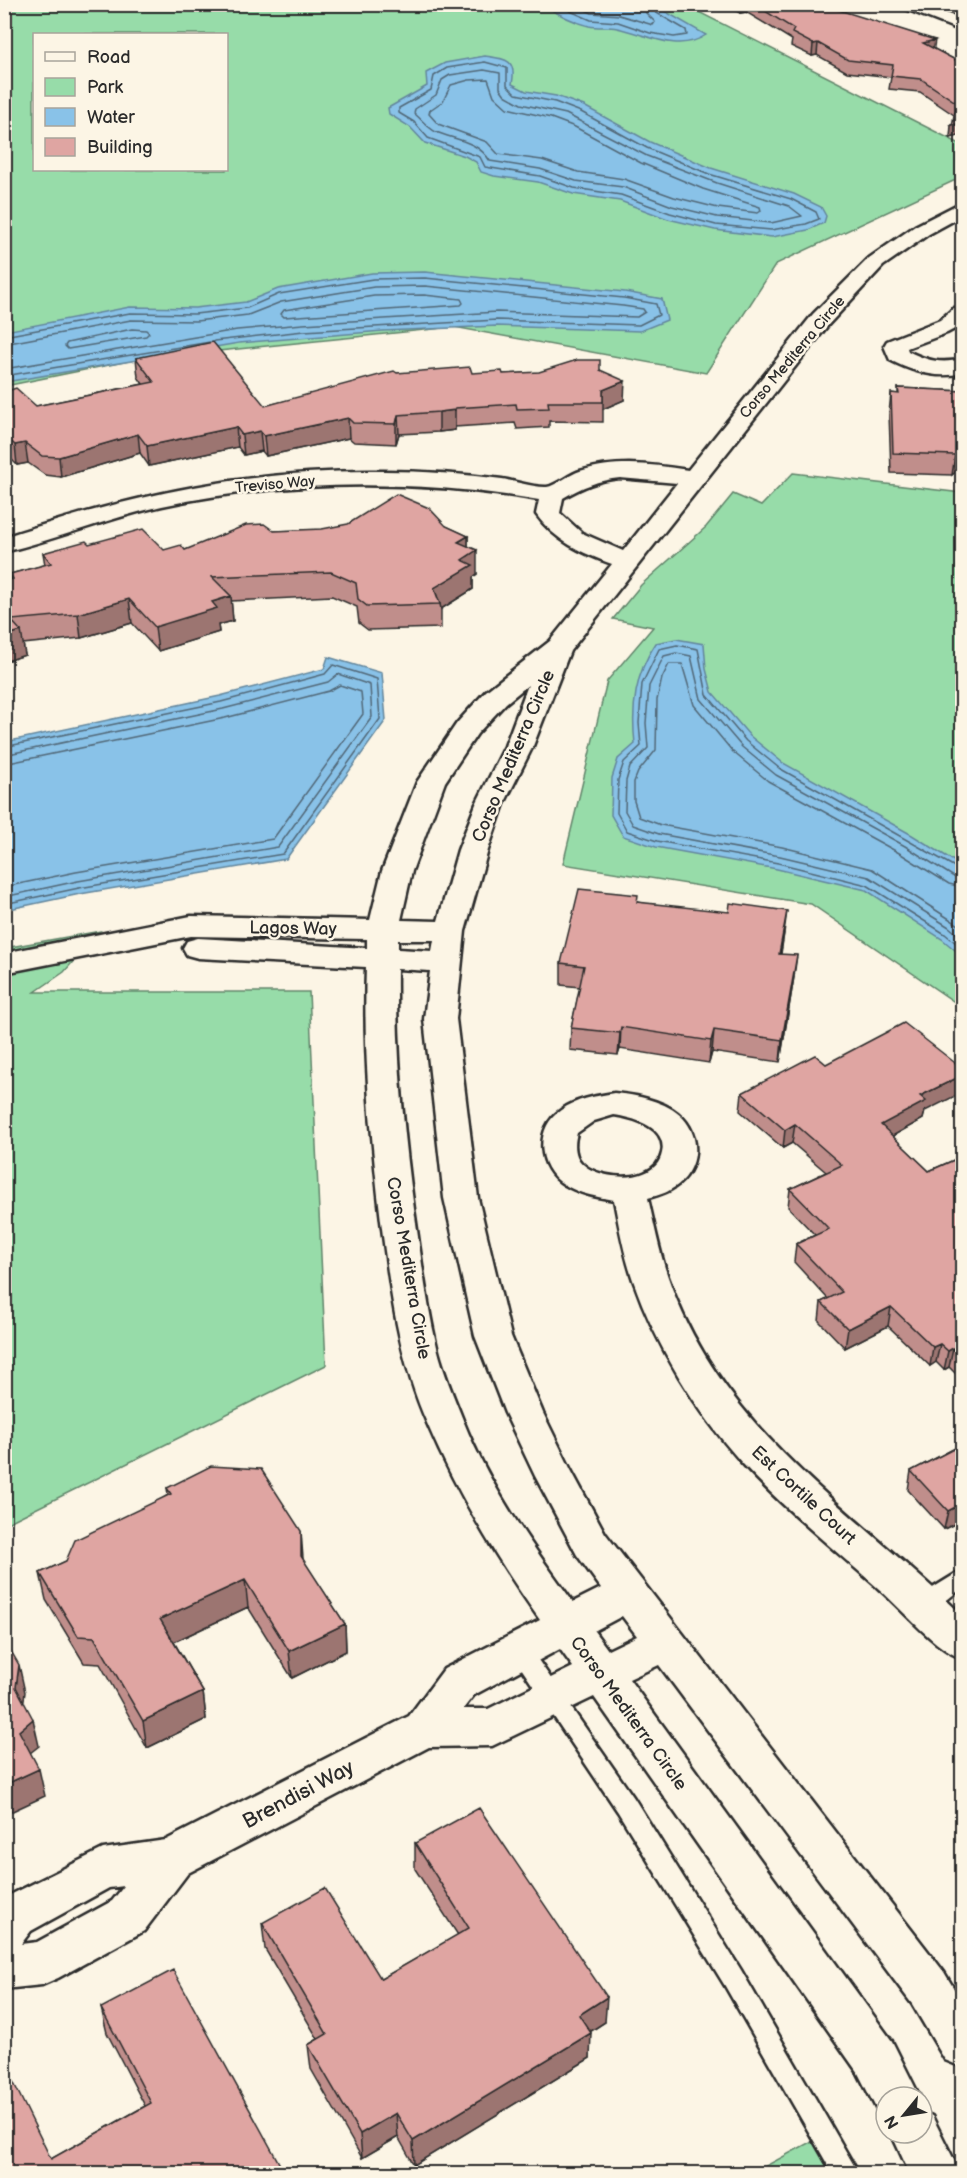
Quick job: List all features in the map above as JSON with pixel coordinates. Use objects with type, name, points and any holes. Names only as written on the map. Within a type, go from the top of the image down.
[{"type":"street","points":[[909,4],[963,26]]},
{"type":"street","name":"Corso Mediterra Circle","points":[[889,2085],[868,2048],[523,1563],[483,1498],[445,1422],[419,1348],[403,1255],[386,1125],[380,1028],[383,944],[397,871],[431,782],[467,729],[496,697],[559,647],[821,319],[876,262],[922,230],[963,208]]},
{"type":"street","points":[[961,320],[908,338],[895,346],[898,355],[917,365],[953,369],[963,366]]},
{"type":"street","points":[[627,561],[573,539],[557,527],[548,514],[552,495],[570,482],[588,474],[636,470],[693,478]]},
{"type":"street","name":"Treviso Way","points":[[4,544],[131,507],[263,483],[418,479],[489,484],[552,495]]},
{"type":"street","name":"Corso Mediterra Circle","points":[[559,647],[539,691],[519,746],[490,804],[473,850],[448,946],[440,1019],[461,1198],[493,1336],[524,1413],[591,1545],[928,1988],[963,2044]]},
{"type":"street","name":"Lagos Way","points":[[4,963],[137,936],[190,948],[383,944],[448,946]]},
{"type":"street","name":"Est Cortile Court","points":[[629,1189],[650,1278],[668,1319],[695,1368],[731,1423],[773,1471],[925,1603],[963,1641]]},
{"type":"street","name":"Brendisi Way","points":[[424,1729],[459,1682],[628,1593]]},
{"type":"street","name":"Brendisi Way","points":[[4,1930],[15,1916],[104,1869],[172,1859],[424,1729],[492,1727],[665,1642]]},
{"type":"street","name":"Brendisi Way","points":[[4,1967],[42,1963],[128,1916],[172,1859]]},
{"type":"street","points":[[921,2145],[937,2174]]},
{"type":"lane","points":[[925,1603],[963,1578]]},
{"type":"lane","points":[[520,1650],[626,1805],[733,1978],[847,2174]]},
{"type":"green space","points":[[5,5],[685,5],[962,145],[962,177],[776,264],[706,373],[454,327],[139,359],[5,386]]},
{"type":"green space","points":[[793,473],[962,493],[962,1007],[811,904],[563,864],[607,681],[653,627],[613,619],[641,585],[706,527],[733,494],[761,506]]},
{"type":"green space","points":[[100,931],[64,972],[35,992],[309,992],[326,1365],[5,1524],[5,948]]},
{"type":"green space","points":[[827,2133],[856,2174],[751,2174]]},
{"type":"water","points":[[543,5],[654,5],[706,35],[684,43],[662,41],[617,28],[592,27],[565,17]]},
{"type":"water","points":[[485,56],[508,62],[513,70],[512,84],[526,91],[556,96],[584,106],[650,142],[711,168],[794,194],[821,207],[826,216],[824,223],[808,230],[772,237],[715,230],[668,219],[620,201],[573,194],[538,182],[494,176],[481,172],[476,162],[465,156],[425,143],[410,127],[389,114],[388,108],[427,86],[426,73],[445,63]]},
{"type":"water","points":[[425,272],[625,292],[662,299],[667,320],[640,331],[497,326],[383,331],[239,343],[5,382],[5,331],[130,307],[195,308],[246,302],[278,289],[372,273]]},
{"type":"water","points":[[676,639],[704,644],[706,669],[712,692],[750,736],[783,763],[912,835],[962,866],[962,956],[942,939],[866,890],[777,869],[656,847],[623,836],[611,815],[612,778],[618,759],[635,744],[634,704],[643,667],[656,643]]},
{"type":"water","points":[[328,657],[382,673],[386,720],[286,859],[80,894],[5,910],[5,742],[220,696],[324,669]]},
{"type":"building","points":[[754,4],[820,4],[935,40],[923,43],[963,64],[963,123],[951,125],[959,114],[955,113],[960,105],[921,79],[891,76],[893,65],[848,60],[818,43],[813,44],[792,33],[794,29]]},
{"type":"building","points":[[213,342],[265,406],[394,371],[397,373],[470,367],[472,373],[502,371],[503,374],[539,372],[577,360],[600,360],[600,370],[625,381],[603,390],[603,402],[548,402],[549,408],[517,409],[516,404],[455,408],[455,410],[439,412],[398,415],[396,424],[353,423],[348,418],[264,436],[260,431],[242,435],[236,427],[147,446],[138,434],[59,457],[42,456],[25,443],[15,445],[6,437],[4,438],[4,392],[16,388],[36,406],[154,382],[136,358]]},
{"type":"building","points":[[898,388],[963,391],[963,449],[955,455],[893,453],[891,393],[899,394]]},
{"type":"building","points":[[396,494],[429,508],[446,526],[468,536],[458,542],[477,550],[462,560],[473,565],[434,588],[440,604],[367,606],[358,599],[356,583],[331,572],[212,577],[231,596],[212,602],[217,608],[155,627],[129,599],[78,614],[11,620],[21,631],[4,636],[4,581],[13,579],[10,574],[51,563],[43,553],[86,541],[89,544],[143,529],[164,550],[181,545],[185,550],[246,525],[264,524],[274,531],[322,529],[348,524]]},
{"type":"building","points":[[579,889],[638,895],[637,902],[729,912],[730,903],[787,911],[779,954],[797,955],[782,1040],[714,1030],[711,1041],[621,1027],[620,1033],[571,1028],[584,966],[561,963]]},
{"type":"building","points":[[904,1023],[963,1069],[963,1075],[920,1096],[926,1101],[881,1125],[929,1171],[963,1156],[963,1358],[953,1348],[948,1351],[940,1344],[933,1347],[891,1307],[848,1329],[821,1302],[842,1292],[796,1244],[829,1229],[790,1189],[842,1165],[795,1124],[785,1130],[742,1093],[815,1055],[826,1064]]},
{"type":"building","points":[[963,1444],[963,1503],[948,1511],[911,1471]]},
{"type":"building","points":[[211,1466],[261,1469],[301,1531],[301,1556],[345,1624],[289,1651],[245,1580],[160,1619],[203,1692],[143,1721],[94,1637],[78,1636],[40,1573],[66,1561],[75,1540],[171,1494],[167,1488]]},
{"type":"building","points":[[4,1639],[19,1665],[16,1687],[33,1719],[19,1731],[39,1769],[4,1785]]},
{"type":"building","points":[[479,1808],[607,1997],[579,2015],[591,2033],[413,2141],[396,2113],[360,2134],[308,2045],[327,2034],[262,1923],[325,1888],[381,1979],[469,1928],[415,1843]]},
{"type":"building","points":[[173,1970],[285,2174],[4,2174],[4,2063],[51,2159],[151,2103],[101,2008]]}]
